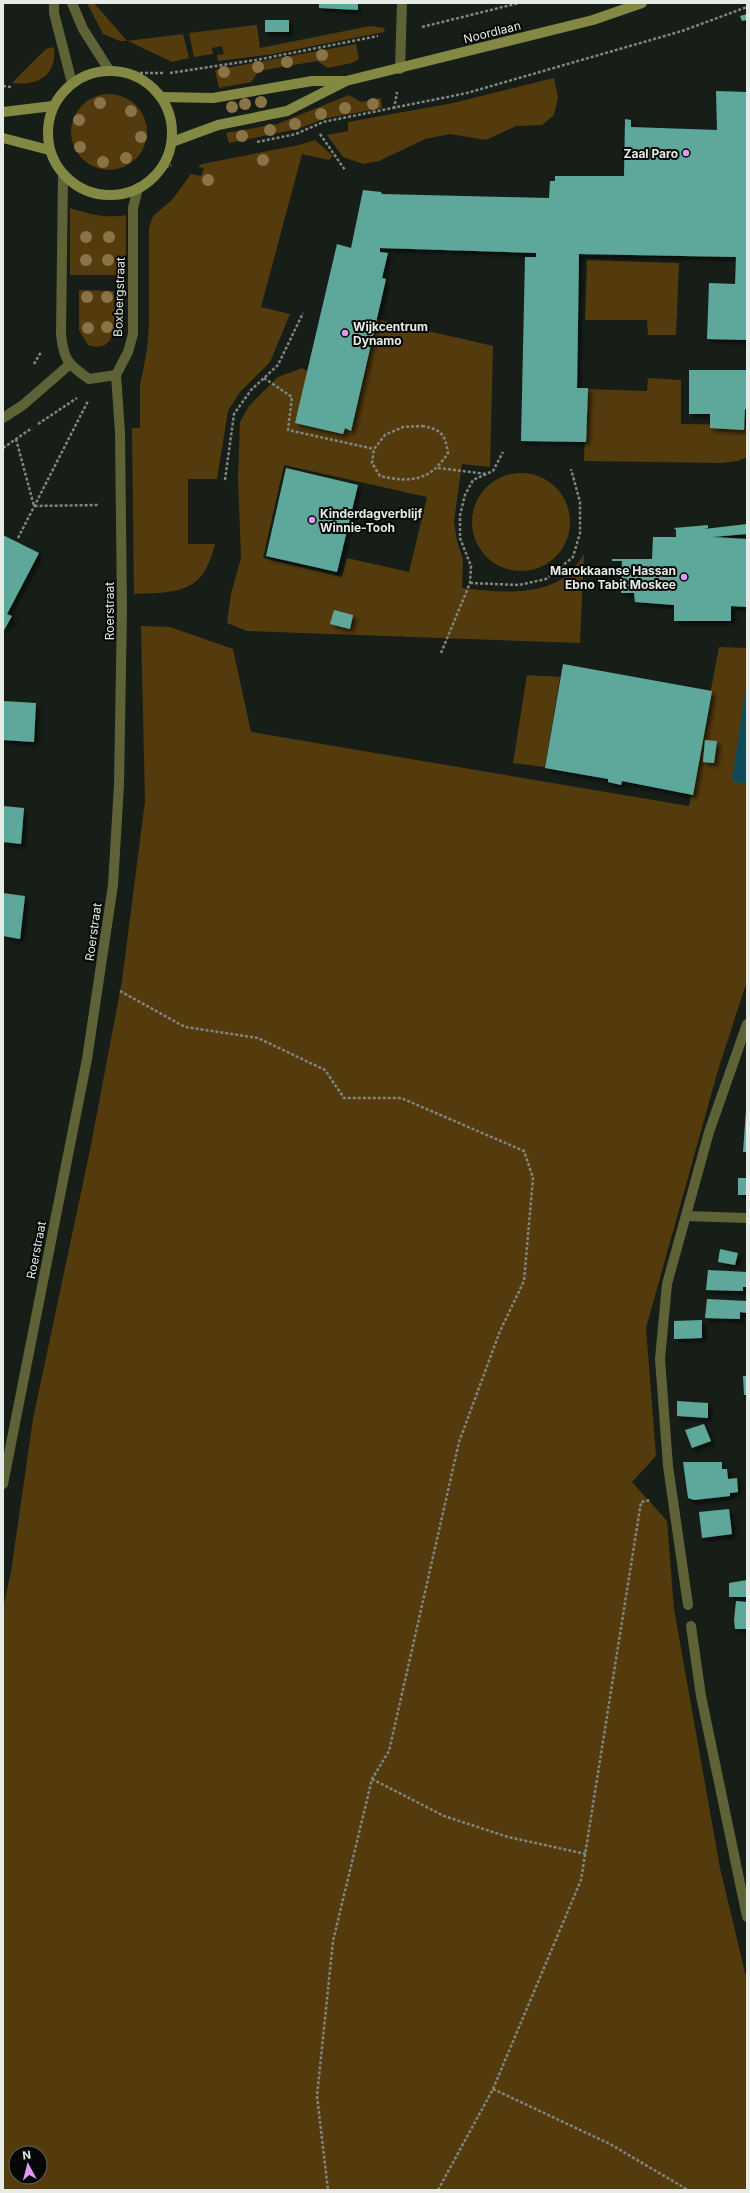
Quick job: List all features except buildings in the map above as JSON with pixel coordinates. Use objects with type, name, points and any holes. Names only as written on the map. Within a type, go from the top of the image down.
[{"type":"street","points":[[54,3],[54,14],[72,83]]},
{"type":"street","points":[[72,3],[83,29],[109,70]]},
{"type":"street","points":[[400,69],[402,3]]},
{"type":"street","name":"Noordlaan","points":[[162,97],[213,98],[312,81],[346,81],[400,69],[593,20],[642,3]]},
{"type":"street","points":[[109,70],[129,73],[148,82],[162,97],[171,119],[172,142],[168,157],[161,169],[150,180],[138,188],[118,195],[98,194],[78,186],[63,174],[50,150],[47,128],[53,106],[61,94],[72,83],[90,73],[109,70]]},
{"type":"street","name":"Noordlaan","points":[[172,142],[218,125],[286,111],[346,81]]},
{"type":"street","points":[[3,112],[53,106]]},
{"type":"street","points":[[3,138],[50,150]]},
{"type":"street","points":[[63,174],[61,335],[63,354],[69,365],[89,379],[116,375]]},
{"type":"street","name":"Boxbergstraat","points":[[116,375],[128,352],[133,334],[133,208],[138,188]]},
{"type":"street","points":[[3,418],[23,405],[69,365]]},
{"type":"street","name":"Roerstraat","points":[[3,1484],[85,1066],[113,885],[119,785],[122,608],[120,432],[116,375]]},
{"type":"street","points":[[688,1605],[668,1466],[660,1359],[667,1284],[709,1132],[747,1024]]},
{"type":"street","points":[[686,1216],[747,1218]]},
{"type":"street","points":[[691,1626],[701,1696],[747,1917]]},
{"type":"path","points":[[129,73],[172,73],[256,60],[401,32],[519,3]]},
{"type":"path","points":[[346,118],[467,93],[505,83],[682,31],[747,7]]},
{"type":"path","points":[[320,134],[345,170]]},
{"type":"path","points":[[226,480],[234,414],[251,390],[278,365],[303,314]]},
{"type":"path","points":[[264,378],[292,397],[288,430],[374,448]]},
{"type":"path","points":[[3,448],[79,396]]},
{"type":"path","points":[[18,538],[88,400]]},
{"type":"path","points":[[422,426],[437,428],[446,439],[448,453],[438,468],[422,477],[400,480],[380,476],[372,463],[374,448],[385,435],[404,427],[422,426]]},
{"type":"path","points":[[16,439],[34,506]]},
{"type":"path","points":[[441,653],[470,583],[471,566],[460,538],[460,515],[465,495],[474,480],[493,471],[503,452]]},
{"type":"path","points":[[438,468],[486,474]]},
{"type":"path","points":[[470,583],[519,585],[546,579],[573,557],[580,534],[580,502],[571,469]]},
{"type":"path","points":[[34,506],[103,504]]},
{"type":"path","points":[[118,990],[185,1027],[258,1038],[325,1070],[344,1098],[401,1098],[524,1151],[532,1178],[524,1281],[500,1331],[458,1442],[389,1751],[372,1779],[333,1941],[318,2096],[328,2190]]},
{"type":"path","points":[[438,2190],[493,2089],[581,1880],[641,1502],[672,1496]]},
{"type":"path","points":[[372,1779],[444,1816],[508,1837],[586,1854]]},
{"type":"path","points":[[493,2089],[610,2144],[688,2190]]},
{"type":"shaded area","points":[[87,3],[94,3],[127,41],[120,41],[103,34]]},
{"type":"shaded area","points":[[257,25],[260,48],[370,26],[385,28],[384,32],[273,54],[218,61],[217,55],[224,54],[222,46],[212,48],[213,54],[194,57],[189,33]]},
{"type":"shaded area","points":[[183,34],[189,58],[172,62],[127,41]]},
{"type":"shaded area","points":[[356,44],[359,59],[352,63],[328,68],[317,61],[259,71],[251,82],[219,88],[215,70]]},
{"type":"shaded area","points":[[54,47],[52,65],[49,72],[44,77],[38,81],[30,83],[12,83],[46,49]]},
{"type":"shaded area","points":[[554,78],[558,98],[554,115],[542,125],[516,126],[486,140],[450,134],[425,139],[379,161],[363,164],[343,157],[327,135],[348,131],[348,122],[453,103]]},
{"type":"shaded area","points":[[109,94],[124,97],[136,105],[144,117],[147,132],[144,147],[136,159],[124,167],[109,170],[94,167],[82,159],[74,147],[71,132],[74,117],[82,105],[94,97]]},
{"type":"shaded area","points":[[349,95],[361,102],[381,98],[382,108],[323,119],[298,129],[229,143],[226,133],[277,124]]},
{"type":"shaded area","points":[[315,140],[333,156],[329,160],[302,154],[261,307],[290,314],[270,362],[240,392],[228,411],[217,479],[188,479],[188,544],[215,544],[210,560],[204,573],[187,587],[164,592],[134,594],[132,428],[140,428],[140,385],[147,350],[149,325],[149,228],[153,216],[172,200],[191,174],[201,176],[204,169],[198,166],[202,164],[299,145]]},
{"type":"shaded area","points":[[70,208],[104,216],[126,215],[126,275],[70,275]]},
{"type":"shaded area","points":[[587,260],[679,263],[676,335],[648,335],[647,320],[585,320]]},
{"type":"shaded area","points":[[79,290],[114,291],[114,330],[111,338],[106,344],[99,347],[88,345],[79,330]]},
{"type":"shaded area","points":[[376,319],[493,346],[490,467],[462,464],[454,521],[457,541],[463,560],[462,588],[489,591],[516,591],[543,587],[555,583],[570,574],[584,554],[580,643],[247,631],[227,623],[231,594],[241,558],[238,478],[240,422],[249,406],[278,377],[302,368],[341,392]],"holes":[[[284,465],[427,497],[409,572],[347,558],[342,577],[263,558]]]},
{"type":"shaded area","points":[[648,378],[681,380],[681,424],[747,425],[747,457],[738,461],[721,463],[584,461],[586,389],[647,391]]},
{"type":"shaded area","points":[[521,473],[540,477],[556,487],[566,503],[570,522],[566,541],[556,557],[540,567],[521,571],[502,567],[486,557],[476,541],[472,522],[476,503],[486,487],[502,477]]},
{"type":"shaded area","points":[[141,626],[170,627],[233,649],[251,732],[689,806],[719,647],[747,648],[747,981],[718,1070],[646,1328],[656,1456],[632,1482],[667,1521],[674,1609],[720,1868],[747,1981],[747,2190],[3,2190],[3,1608],[11,1572],[33,1419],[90,1150],[122,981],[145,801]]},
{"type":"shaded area","points":[[527,675],[560,677],[545,767],[513,763]]},
{"type":"water","points":[[747,680],[747,782],[741,784],[732,780]]},
{"type":"place","name":"Zaal Paro","points":[[686,153]]},
{"type":"place","name":"Wijkcentrum Dynamo","points":[[345,333]]},
{"type":"place","name":"Kinderdagverblijf Winnie-Tooh","points":[[312,520]]},
{"type":"place","name":"Marokkaanse Hassan Ebno Tabit Moskee","points":[[684,577]]}]
